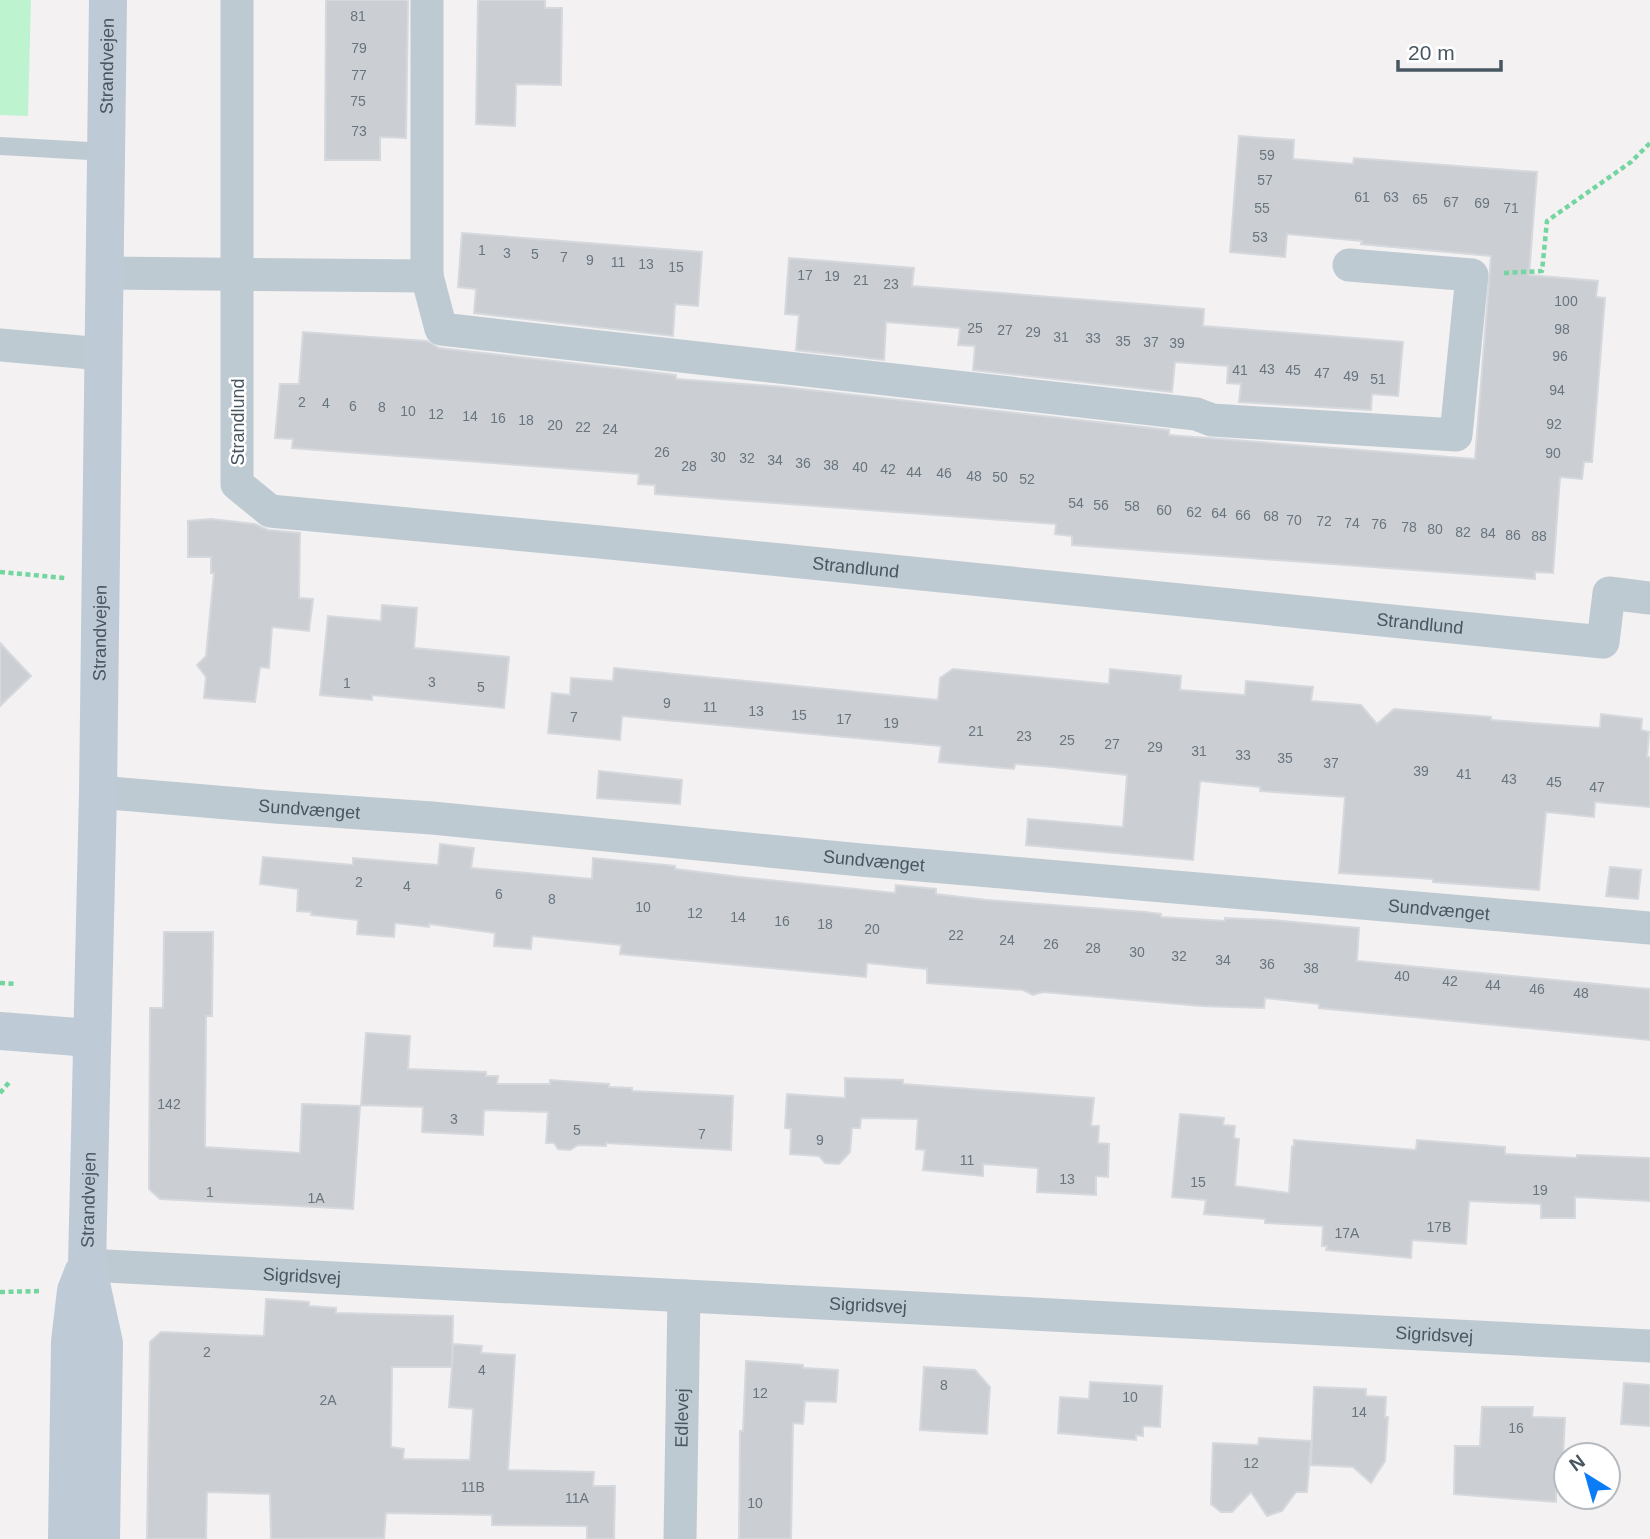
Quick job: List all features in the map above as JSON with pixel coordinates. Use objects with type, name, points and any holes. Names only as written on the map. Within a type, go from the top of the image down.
[{"type":"main road","name":"Strandvejen","points":[[101,1539],[104,1343],[87,1265],[90,1038],[98,792],[107,0]]},
{"type":"main road","points":[[0,1031],[90,1038]]},
{"type":"main road","name":"Strandvejen","points":[[66,1539],[70,1342],[76,1291],[87,1265]]},
{"type":"street","name":"Strandlund","points":[[237,0],[237,484],[270,511],[1602,642],[1609,593],[1650,598]]},
{"type":"street","points":[[427,0],[427,275],[440,329],[1196,414],[1212,420],[1456,435],[1472,275],[1349,265]]},
{"type":"street","points":[[105,273],[427,275]]},
{"type":"street","points":[[0,345],[103,354]]},
{"type":"street","name":"Sundvænget","points":[[98,792],[432,818],[861,860],[1650,928]]},
{"type":"street","name":"Sigridsvej","points":[[87,1265],[1017,1311],[1650,1346]]},
{"type":"street","name":"Edlevej","points":[[680,1539],[684,1296]]},
{"type":"lane","points":[[0,146],[107,152]]},
{"type":"path","points":[[1472,275],[1542,271],[1547,221],[1631,162],[1650,143]]},
{"type":"path","points":[[0,572],[100,581]]},
{"type":"path","points":[[0,984],[16,984]]},
{"type":"path","points":[[0,1093],[11,1080]]},
{"type":"green space","points":[[0,0],[31,0],[28,116],[0,115]]},
{"type":"building","points":[[326,0],[408,0],[406,138],[380,137],[380,160],[325,160]]},
{"type":"building","points":[[478,0],[545,0],[545,8],[562,8],[561,85],[516,84],[515,126],[476,124]]},
{"type":"building","points":[[1239,136],[1294,140],[1293,159],[1353,164],[1354,158],[1537,172],[1529,275],[1598,281],[1596,297],[1605,298],[1592,462],[1584,462],[1582,479],[1560,477],[1553,573],[1535,572],[1535,579],[1072,545],[1072,536],[1055,534],[1056,524],[655,494],[655,485],[638,484],[639,474],[292,448],[293,439],[275,438],[280,384],[299,384],[303,332],[427,341],[439,348],[676,375],[676,379],[784,387],[1169,430],[1169,435],[1475,459],[1491,256],[1287,234],[1285,257],[1230,252]]},
{"type":"building","points":[[462,233],[702,252],[698,306],[675,304],[673,336],[474,313],[476,289],[458,287]]},
{"type":"building","points":[[789,258],[914,268],[912,286],[1204,309],[1203,326],[1403,342],[1398,396],[1372,394],[1371,410],[1239,402],[1241,384],[1227,383],[1228,366],[1175,362],[1172,392],[973,370],[975,346],[958,345],[960,328],[886,322],[884,360],[796,350],[799,315],[785,314]]},
{"type":"building","points":[[211,519],[300,533],[299,598],[313,599],[309,631],[272,627],[269,668],[260,667],[255,702],[204,698],[206,677],[197,665],[206,656],[214,573],[211,573],[211,557],[188,557],[188,521]]},
{"type":"building","points":[[382,605],[417,608],[414,648],[509,657],[504,708],[372,695],[372,700],[320,695],[328,616],[381,621]]},
{"type":"building","points":[[0,643],[31,676],[0,706]]},
{"type":"building","points":[[614,668],[938,700],[940,678],[953,669],[1109,684],[1110,669],[1181,676],[1180,690],[1245,695],[1246,681],[1313,687],[1311,701],[1361,705],[1377,724],[1394,709],[1600,728],[1601,714],[1642,719],[1641,730],[1649,732],[1647,757],[1650,757],[1650,807],[1595,802],[1594,817],[1546,812],[1539,890],[1339,873],[1345,797],[1260,791],[1260,787],[1200,781],[1193,860],[1026,845],[1028,819],[1123,827],[1127,775],[1015,764],[1014,769],[939,762],[941,746],[622,716],[620,740],[548,733],[552,693],[570,695],[571,678],[613,681]]},
{"type":"building","points":[[599,771],[682,780],[680,804],[597,798]]},
{"type":"building","points":[[440,844],[474,848],[471,868],[592,879],[593,858],[895,893],[896,885],[936,889],[936,894],[1145,912],[1161,914],[1161,917],[1225,921],[1225,918],[1272,920],[1359,928],[1357,961],[1650,989],[1650,1040],[1319,1008],[1319,1004],[1265,998],[1264,1008],[1201,1006],[1043,992],[1033,995],[1023,990],[927,983],[927,969],[867,963],[866,977],[620,954],[621,945],[532,936],[531,949],[494,946],[495,933],[429,924],[429,927],[395,923],[394,937],[357,934],[358,920],[297,911],[298,889],[260,884],[263,857],[353,865],[353,858],[438,865]]},
{"type":"building","points":[[1610,867],[1641,870],[1638,899],[1606,896]]},
{"type":"building","points":[[164,932],[213,932],[212,1016],[206,1016],[205,1147],[300,1153],[302,1104],[360,1106],[353,1209],[160,1199],[149,1189],[150,1008],[163,1008]]},
{"type":"building","points":[[366,1033],[410,1036],[408,1069],[486,1072],[486,1076],[498,1076],[497,1084],[550,1084],[550,1080],[609,1084],[609,1087],[632,1088],[632,1091],[733,1096],[731,1150],[606,1143],[606,1146],[578,1145],[570,1150],[558,1149],[554,1143],[546,1143],[548,1112],[484,1110],[483,1135],[422,1132],[423,1107],[361,1105]]},
{"type":"building","points":[[845,1078],[903,1080],[903,1084],[1094,1098],[1091,1126],[1099,1126],[1098,1143],[1109,1144],[1108,1177],[1096,1176],[1096,1195],[1037,1192],[1038,1168],[983,1164],[983,1176],[923,1170],[925,1150],[916,1149],[918,1119],[861,1118],[860,1128],[852,1128],[850,1152],[839,1164],[825,1163],[819,1156],[790,1154],[791,1129],[785,1128],[787,1094],[845,1098]]},
{"type":"building","points":[[1180,1114],[1224,1118],[1223,1125],[1235,1126],[1234,1138],[1239,1139],[1235,1186],[1289,1193],[1294,1140],[1416,1150],[1417,1140],[1505,1147],[1505,1154],[1650,1158],[1650,1201],[1575,1197],[1575,1218],[1541,1218],[1541,1204],[1469,1201],[1466,1244],[1412,1240],[1411,1258],[1326,1250],[1327,1246],[1322,1246],[1323,1226],[1265,1223],[1265,1219],[1204,1214],[1206,1200],[1172,1197]]},
{"type":"building","points":[[266,1299],[309,1302],[309,1306],[336,1308],[336,1313],[453,1316],[452,1365],[453,1344],[482,1346],[481,1353],[515,1355],[508,1470],[594,1472],[593,1486],[615,1486],[614,1539],[587,1539],[587,1526],[492,1525],[492,1515],[386,1513],[384,1538],[271,1539],[270,1494],[207,1492],[206,1539],[147,1539],[150,1342],[161,1332],[264,1336]],"holes":[[[392,1367],[452,1367],[449,1407],[473,1409],[470,1460],[403,1459],[404,1449],[391,1447]]]},
{"type":"building","points":[[746,1361],[838,1370],[836,1402],[805,1401],[803,1424],[793,1423],[791,1539],[739,1539],[740,1431],[743,1431]]},
{"type":"building","points":[[924,1367],[975,1370],[990,1387],[987,1434],[920,1430]]},
{"type":"building","points":[[1090,1382],[1162,1386],[1160,1427],[1143,1426],[1143,1436],[1136,1435],[1136,1440],[1058,1433],[1060,1397],[1089,1399]]},
{"type":"building","points":[[1624,1383],[1650,1385],[1650,1426],[1621,1424]]},
{"type":"building","points":[[1314,1387],[1366,1389],[1366,1396],[1386,1397],[1385,1417],[1388,1417],[1385,1461],[1371,1483],[1353,1467],[1311,1465]]},
{"type":"building","points":[[1482,1407],[1533,1407],[1532,1417],[1565,1418],[1564,1441],[1552,1441],[1552,1502],[1454,1494],[1455,1446],[1480,1446]]},
{"type":"building","points":[[1259,1438],[1311,1441],[1307,1492],[1296,1492],[1282,1511],[1267,1516],[1251,1492],[1232,1512],[1221,1512],[1211,1504],[1213,1443],[1258,1445]]}]
